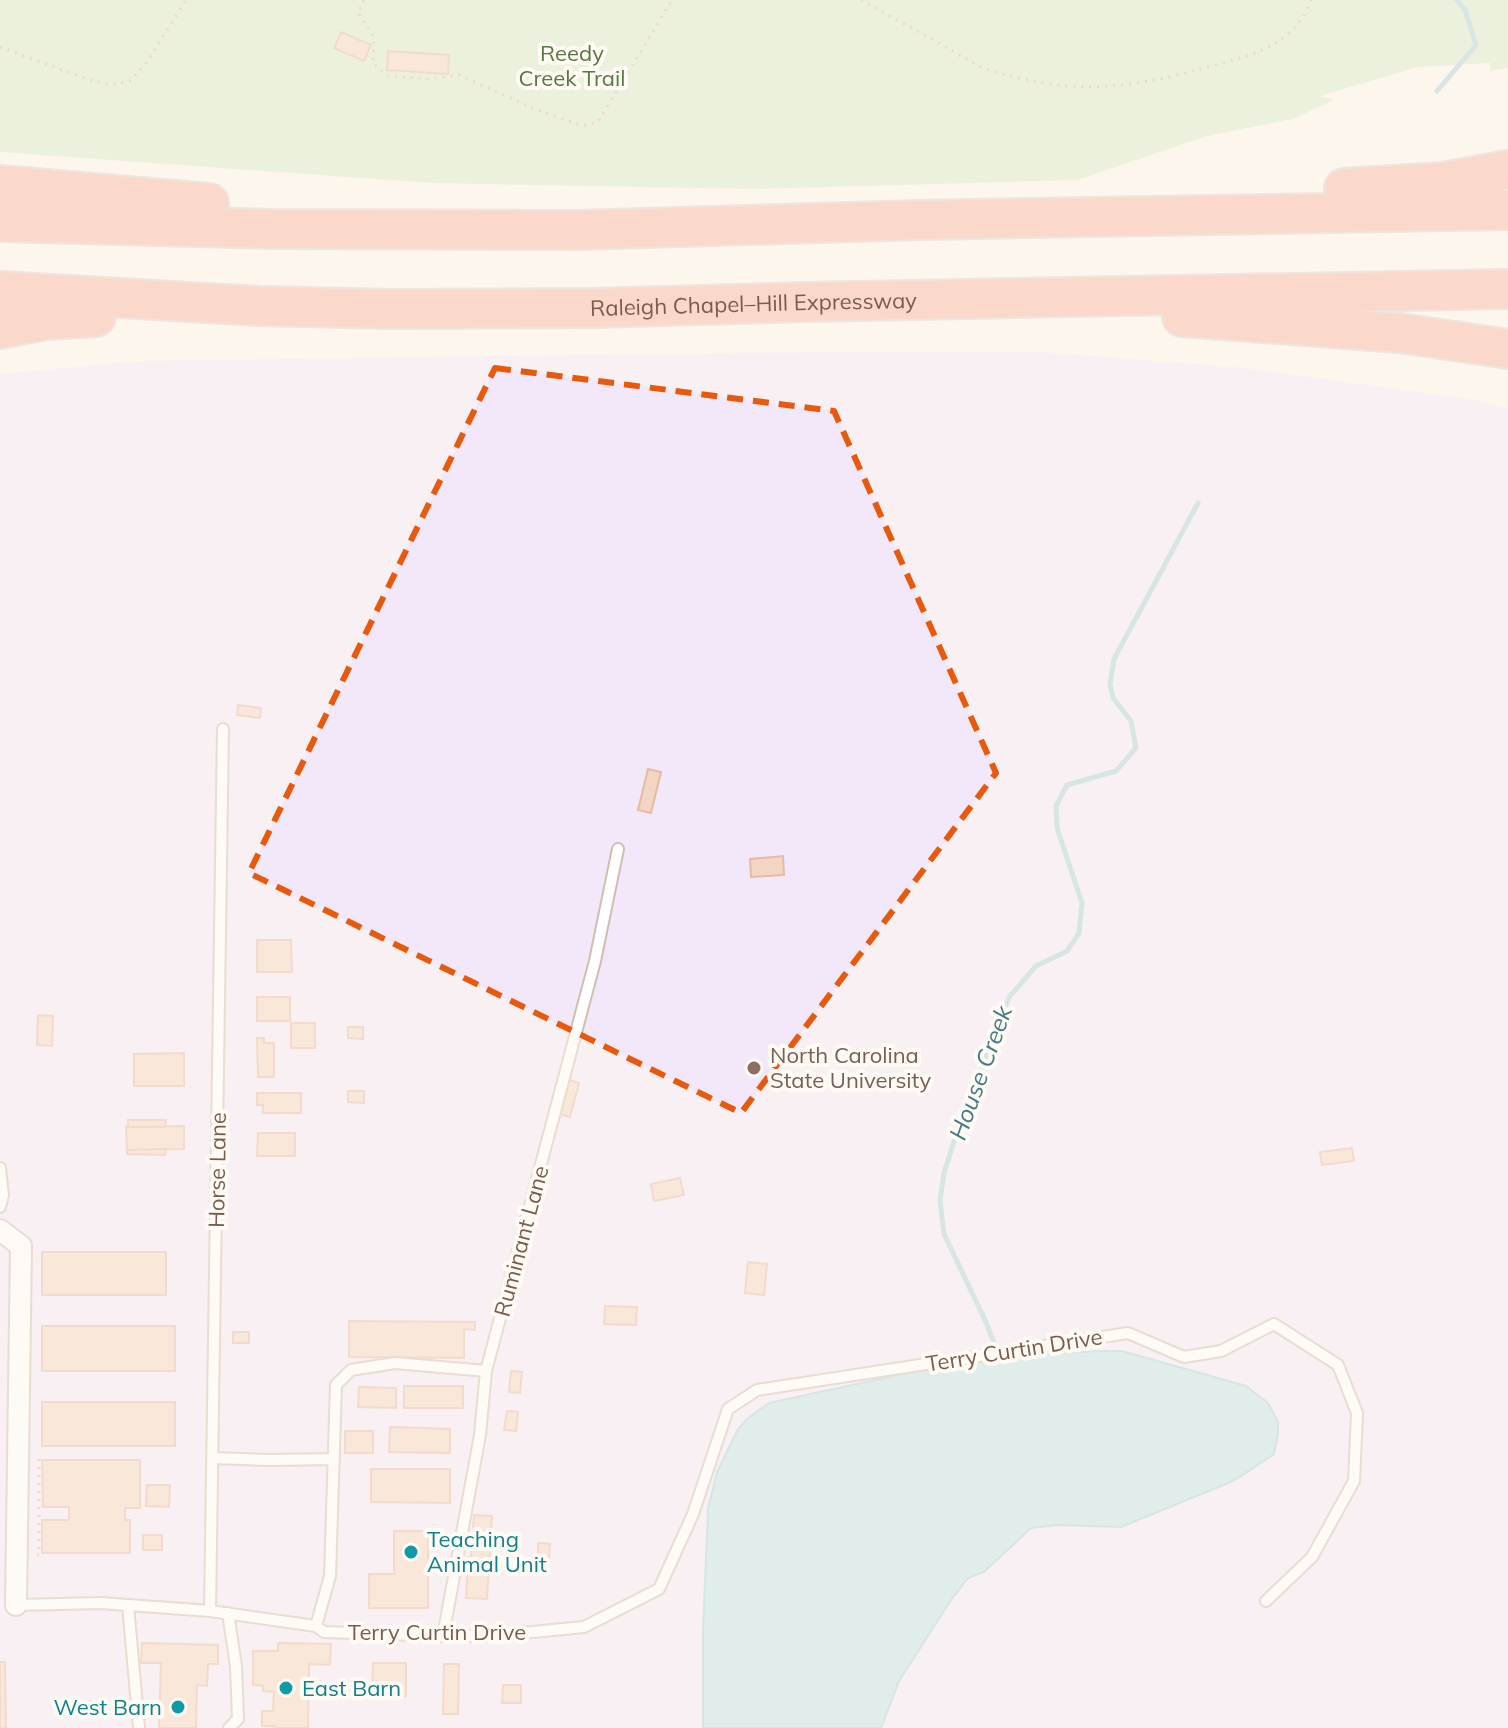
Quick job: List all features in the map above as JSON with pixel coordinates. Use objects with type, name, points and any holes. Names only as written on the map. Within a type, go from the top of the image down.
[{"type":"highway","points":[[920,220],[1130,201],[1444,182],[1508,170]]},
{"type":"highway","points":[[0,185],[110,196],[579,230]]},
{"type":"highway","points":[[0,222],[274,229],[579,230],[920,220],[1508,210]]},
{"type":"highway","name":"Raleigh Chapel–Hill Expressway","points":[[0,291],[258,306],[392,309],[1508,289]]},
{"type":"highway","points":[[988,300],[1400,333],[1508,349]]},
{"type":"highway","points":[[0,329],[46,320],[258,306]]},
{"type":"street","name":"Terry Curtin Drive","points":[[0,1230],[21,1246],[16,1605]]},
{"type":"lane","name":"Horse Lane","points":[[210,1611],[223,729]]},
{"type":"lane","name":"Ruminant Lane","points":[[443,1636],[480,1435],[486,1371],[595,961],[618,849]]},
{"type":"lane","points":[[0,1168],[3,1195],[0,1207]]},
{"type":"lane","name":"Terry Curtin Drive","points":[[16,1605],[101,1603],[210,1611],[316,1626],[324,1632],[491,1636],[584,1627],[659,1589],[693,1514],[728,1409],[757,1390],[1128,1333],[1184,1357],[1221,1351],[1274,1324],[1338,1365],[1357,1413],[1354,1481],[1312,1557],[1266,1601]]},
{"type":"lane","points":[[316,1626],[330,1576],[336,1385],[351,1370],[395,1363],[486,1371]]},
{"type":"lane","points":[[212,1458],[334,1459]]},
{"type":"lane","points":[[128,1605],[139,1728]]},
{"type":"lane","points":[[228,1613],[236,1666],[238,1719],[229,1728]]},
{"type":"path","points":[[0,47],[87,79],[112,85],[130,81],[147,62],[186,0]]},
{"type":"path","points":[[364,0],[358,13],[374,37],[373,63],[387,76],[430,79],[459,75],[582,126],[598,122],[672,0]]},
{"type":"path","points":[[861,0],[985,68],[1059,86],[1091,87],[1129,86],[1166,79],[1268,47],[1282,41],[1300,22],[1311,0]]},
{"type":"highlighted area","points":[[495,368],[834,411],[996,773],[741,1113],[249,873]]},
{"type":"shaded area","name":"North Carolina State University","points":[[1040,352],[1245,368],[1469,399],[1508,408],[1508,1728],[0,1728],[0,374],[139,361]]},
{"type":"green space","name":"Reedy Creek Trail","points":[[0,0],[1508,0],[1508,68],[1490,71],[1490,63],[1418,67],[1320,96],[1334,100],[1293,119],[1207,136],[1077,180],[756,189],[431,183],[0,152]]},
{"type":"water","points":[[1122,1351],[1246,1386],[1268,1403],[1278,1422],[1274,1454],[1233,1481],[1121,1527],[1058,1525],[1031,1528],[984,1572],[968,1578],[951,1600],[899,1681],[881,1728],[703,1728],[708,1509],[717,1472],[738,1429],[748,1418],[769,1403],[903,1374],[1000,1358]]},
{"type":"building","points":[[341,32],[371,45],[364,61],[334,48]]},
{"type":"building","points":[[388,51],[449,55],[448,74],[387,70]]},
{"type":"building","points":[[238,705],[261,708],[260,718],[237,715]]},
{"type":"building","points":[[648,769],[661,772],[651,813],[638,810]]},
{"type":"building","points":[[783,856],[784,875],[751,877],[750,859]]},
{"type":"building","points":[[257,940],[291,940],[292,972],[257,972]]},
{"type":"building","points":[[257,997],[290,997],[290,1021],[257,1021]]},
{"type":"building","points":[[38,1015],[53,1016],[52,1046],[37,1045]]},
{"type":"building","points":[[291,1023],[315,1023],[315,1048],[291,1048]]},
{"type":"building","points":[[348,1027],[363,1027],[363,1039],[348,1038]]},
{"type":"building","points":[[257,1038],[264,1038],[264,1043],[274,1043],[274,1077],[258,1077]]},
{"type":"building","points":[[184,1053],[184,1086],[134,1086],[134,1054]]},
{"type":"building","points":[[566,1079],[579,1083],[570,1117],[556,1113]]},
{"type":"building","points":[[348,1091],[364,1091],[364,1103],[348,1102]]},
{"type":"building","points":[[257,1093],[301,1093],[301,1113],[263,1113],[263,1105],[257,1105]]},
{"type":"building","points":[[128,1120],[166,1120],[165,1127],[128,1127]]},
{"type":"building","points":[[184,1126],[184,1149],[127,1150],[126,1127]]},
{"type":"building","points":[[258,1133],[295,1133],[295,1156],[257,1156]]},
{"type":"building","points":[[1352,1148],[1354,1161],[1322,1165],[1320,1152]]},
{"type":"building","points":[[166,1149],[165,1155],[127,1154],[127,1150]]},
{"type":"building","points":[[680,1178],[684,1195],[654,1201],[651,1184]]},
{"type":"building","points":[[42,1252],[166,1252],[166,1295],[42,1295]]},
{"type":"building","points":[[748,1262],[767,1264],[764,1295],[745,1293]]},
{"type":"building","points":[[605,1306],[637,1307],[636,1325],[604,1324]]},
{"type":"building","points":[[349,1321],[475,1322],[475,1330],[464,1329],[464,1358],[349,1357]]},
{"type":"building","points":[[42,1326],[175,1326],[175,1371],[42,1371]]},
{"type":"building","points":[[233,1332],[249,1332],[249,1343],[233,1343]]},
{"type":"building","points":[[511,1371],[522,1372],[520,1393],[509,1392]]},
{"type":"building","points":[[404,1386],[463,1386],[463,1408],[404,1408]]},
{"type":"building","points":[[359,1387],[396,1388],[396,1408],[358,1407]]},
{"type":"building","points":[[42,1402],[175,1402],[175,1446],[42,1446]]},
{"type":"building","points":[[507,1411],[518,1412],[516,1431],[504,1430]]},
{"type":"building","points":[[390,1427],[450,1429],[450,1453],[389,1452]]},
{"type":"building","points":[[345,1431],[373,1431],[373,1453],[345,1453]]},
{"type":"building","points":[[42,1460],[140,1460],[140,1508],[125,1508],[125,1520],[130,1520],[130,1553],[42,1553],[42,1520],[69,1520],[69,1507],[43,1507]]},
{"type":"building","points":[[371,1469],[450,1469],[450,1503],[371,1502]]},
{"type":"building","points":[[147,1485],[170,1485],[169,1507],[146,1506]]},
{"type":"building","points":[[474,1515],[492,1516],[487,1599],[466,1598]]},
{"type":"building","name":"Teaching Animal Unit","points":[[394,1531],[428,1531],[428,1608],[369,1608],[369,1574],[394,1574]]},
{"type":"building","points":[[143,1535],[162,1535],[162,1550],[143,1550]]},
{"type":"building","points":[[538,1543],[550,1544],[549,1563],[538,1563]]},
{"type":"building","name":"West Barn","points":[[142,1643],[218,1645],[218,1664],[208,1664],[207,1686],[197,1685],[196,1728],[159,1728],[161,1663],[141,1663]]},
{"type":"building","name":"East Barn","points":[[278,1643],[331,1644],[330,1665],[309,1664],[308,1728],[262,1726],[262,1711],[273,1711],[274,1692],[263,1691],[263,1686],[253,1685],[253,1651],[278,1651]]},
{"type":"building","points":[[0,1662],[5,1662],[6,1728],[0,1728]]},
{"type":"building","points":[[373,1663],[406,1663],[406,1696],[372,1696]]},
{"type":"building","points":[[444,1664],[459,1664],[458,1714],[443,1714]]},
{"type":"building","points":[[503,1685],[521,1685],[521,1703],[502,1703]]},
{"type":"waterway","name":"House Creek","points":[[1437,91],[1476,45],[1465,10],[1457,0]]},
{"type":"waterway","name":"House Creek","points":[[1000,1358],[944,1234],[940,1200],[944,1173],[962,1116],[1010,996],[1036,966],[1067,951],[1079,933],[1082,903],[1057,828],[1056,806],[1067,785],[1116,771],[1136,748],[1131,721],[1113,698],[1110,684],[1114,659],[1198,503]]},
{"type":"place","name":"North Carolina State University","points":[[754,1068]]},
{"type":"place","name":"Teaching Animal Unit","points":[[411,1552]]},
{"type":"place","name":"East Barn","points":[[286,1688]]},
{"type":"place","name":"West Barn","points":[[178,1707]]}]
